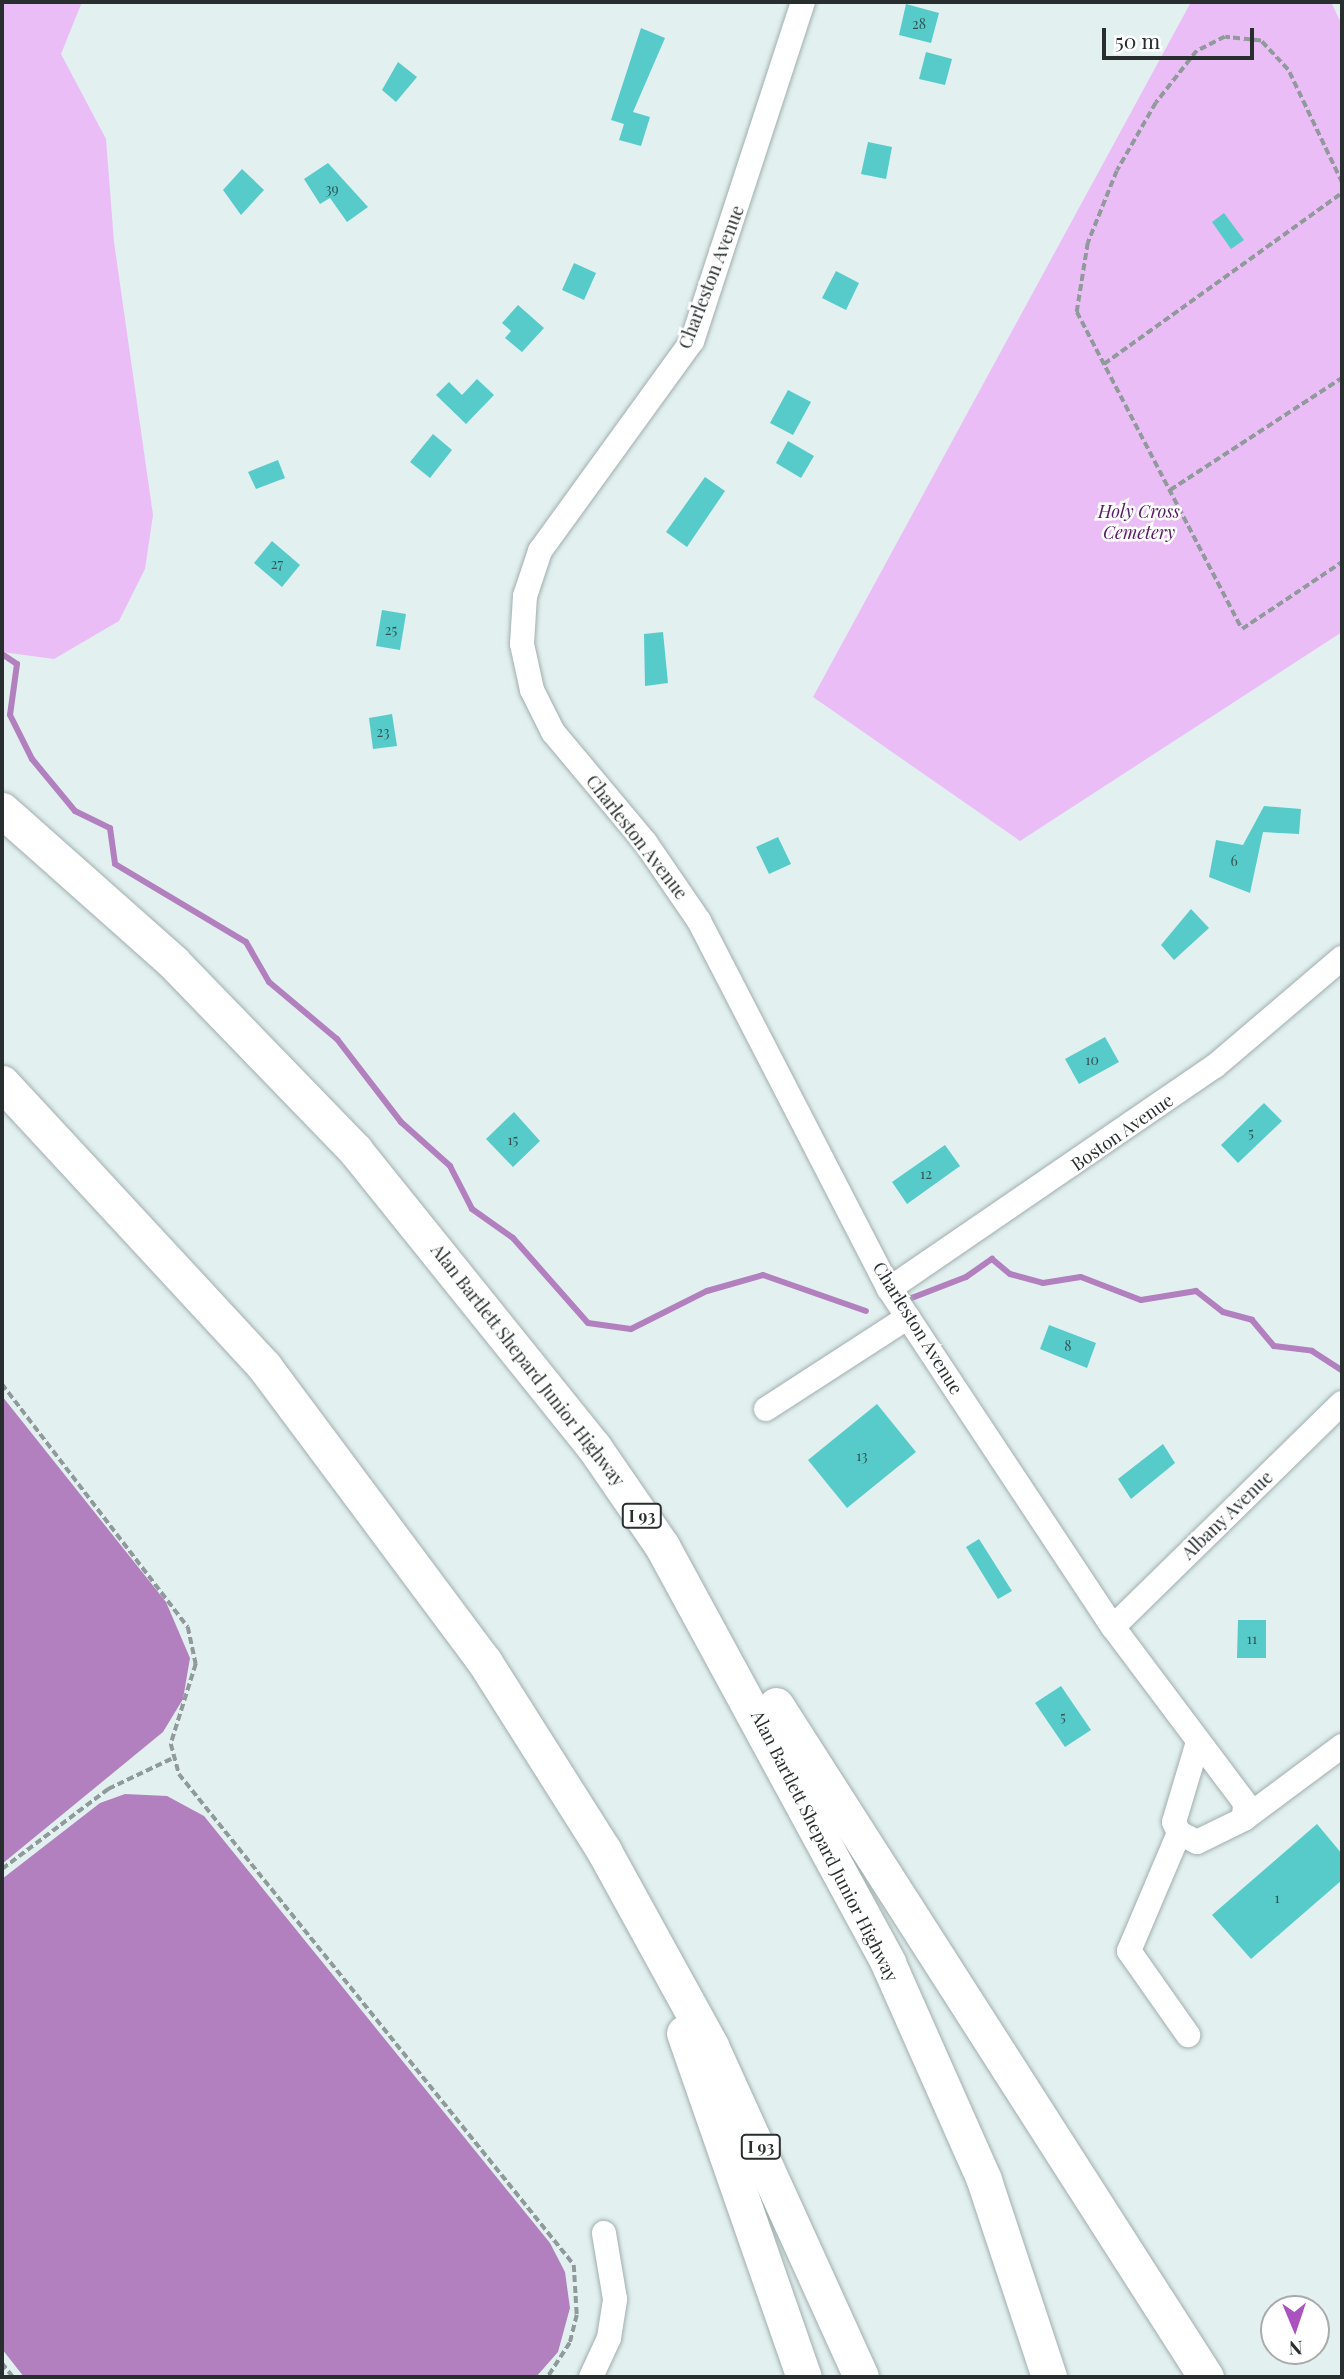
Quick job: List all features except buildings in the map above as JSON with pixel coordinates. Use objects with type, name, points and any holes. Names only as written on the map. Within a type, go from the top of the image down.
[{"type":"highway","name":"Alan Bartlett Shepard Junior Highway","points":[[2,810],[173,962],[355,1150],[586,1436],[662,1546],[888,1963],[984,2180],[1049,2377]]},
{"type":"highway","name":"I 93","points":[[2,1083],[169,1256],[355,1481],[527,1726],[646,1924],[761,2147],[860,2377]]},
{"type":"highway","points":[[662,1546],[731,1637],[946,1963],[1206,2377]]},
{"type":"highway","points":[[646,1924],[804,2377]]},
{"type":"street","name":"Charleston Avenue","points":[[803,2],[692,341],[540,551],[525,597],[522,643],[532,690],[553,732],[645,842],[699,920],[889,1289],[1112,1627],[1245,1803],[1244,1819]]},
{"type":"street","name":"Boston Avenue","points":[[889,1289],[1215,1066],[1342,958]]},
{"type":"street","points":[[766,1409],[908,1317]]},
{"type":"street","name":"Albany Avenue","points":[[1112,1627],[1342,1403]]},
{"type":"street","points":[[1188,2035],[1129,1951],[1179,1833],[1176,1808],[1198,1742]]},
{"type":"street","points":[[1179,1833],[1197,1842],[1244,1819],[1342,1746]]},
{"type":"street","points":[[591,2377],[609,2338],[615,2299],[613,2259],[604,2233]]},
{"type":"path","points":[[1342,183],[1288,70],[1261,41],[1225,37],[1197,51],[1156,103],[1117,171],[1088,243],[1077,312],[1242,629],[1342,562]]},
{"type":"path","points":[[1104,364],[1342,193]]},
{"type":"path","points":[[1170,490],[1342,378]]},
{"type":"path","points":[[2,1384],[188,1627],[196,1664],[171,1759],[108,1789],[2,1869]]},
{"type":"path","points":[[171,1759],[574,2265],[577,2315],[570,2343],[548,2377]]},
{"type":"path","points":[[2,2364],[13,2377]]},
{"type":"green space","points":[[2,2],[82,2],[61,54],[106,139],[114,242],[153,515],[145,569],[119,621],[54,659],[2,652]]},
{"type":"green space","name":"Holy Cross Cemetery","points":[[1191,2],[1331,2],[1342,25],[1342,632],[1020,841],[813,697]]},
{"type":"shaded area","points":[[2,1396],[166,1602],[190,1658],[183,1699],[163,1732],[2,1864]]},
{"type":"shaded area","points":[[125,1794],[167,1796],[204,1816],[550,2243],[565,2272],[570,2308],[558,2352],[536,2377],[24,2377],[2,2349],[2,1879],[100,1803]]},
{"type":"waterway","points":[[2,654],[17,664],[10,715],[32,759],[75,811],[110,828],[115,864],[246,942],[269,982],[337,1039],[401,1122],[450,1166],[472,1209],[513,1238],[588,1323],[631,1329],[707,1291],[763,1275],[866,1311]]},
{"type":"waterway","points":[[909,1299],[966,1277],[992,1259],[1010,1274],[1043,1283],[1081,1277],[1141,1300],[1196,1291],[1223,1312],[1252,1320],[1274,1346],[1312,1351],[1341,1370]]}]
